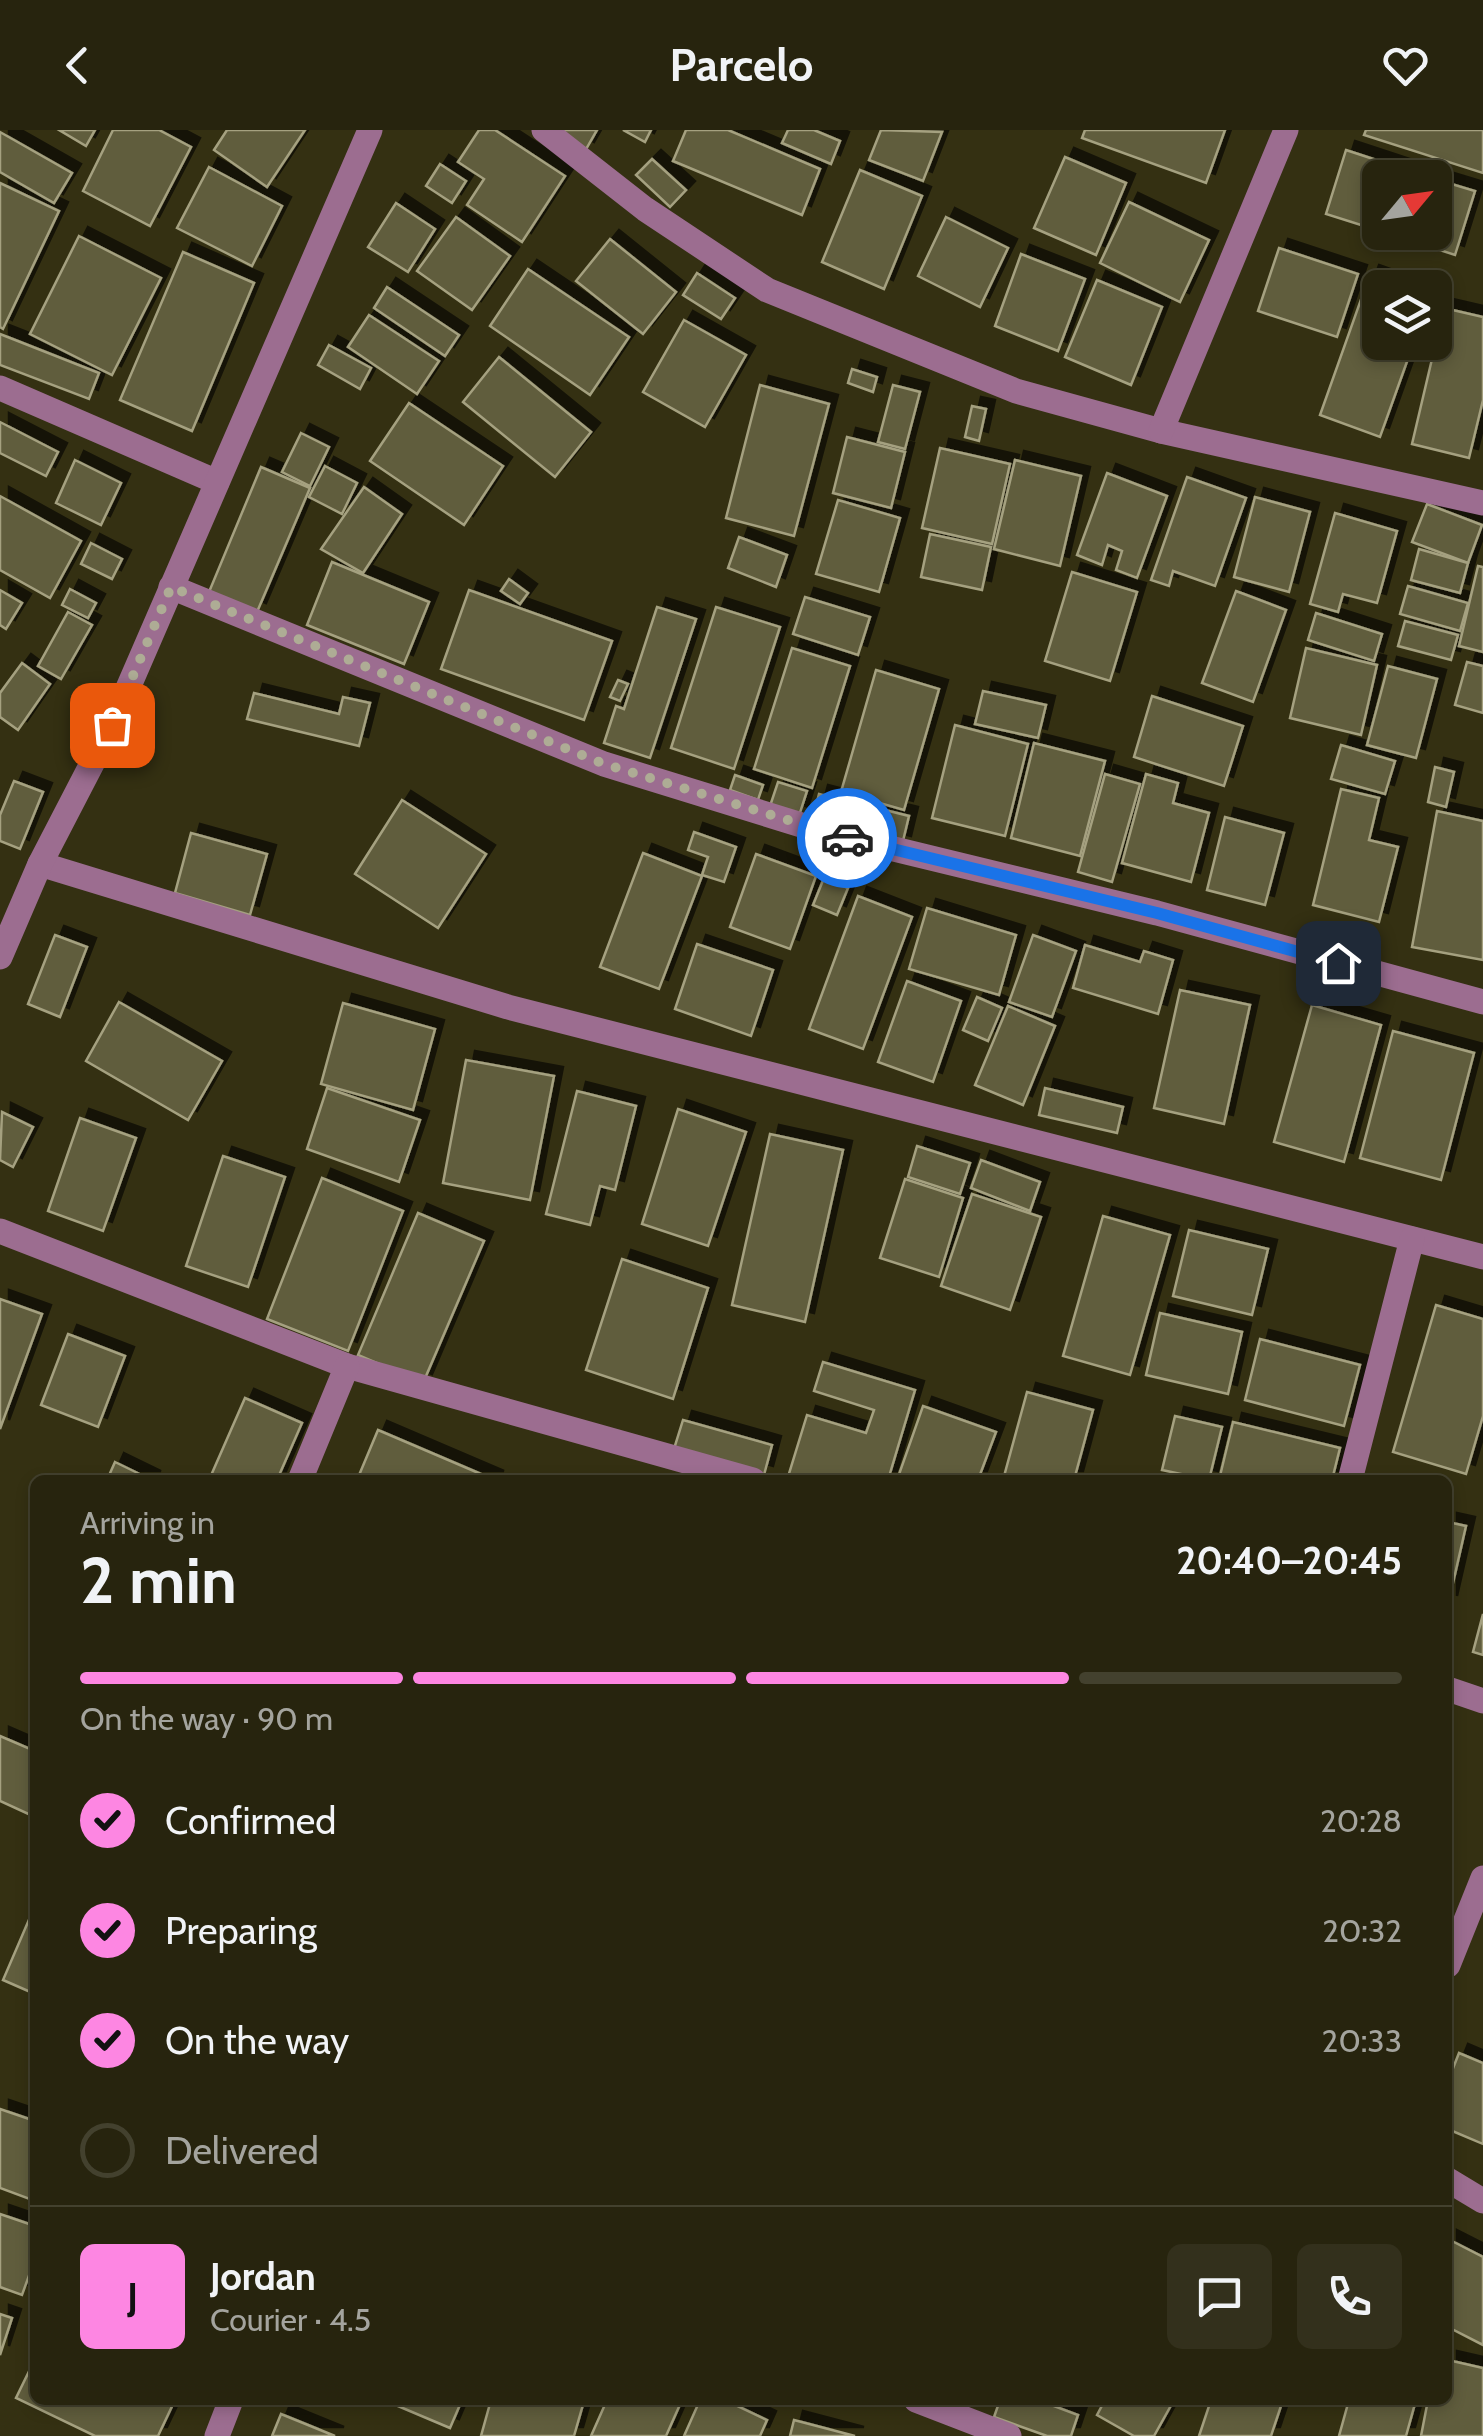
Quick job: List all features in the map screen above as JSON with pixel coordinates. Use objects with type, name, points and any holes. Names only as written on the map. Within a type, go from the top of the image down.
[{"type":"street","points":[[0,957],[40,864],[112,725],[370,130]]},
{"type":"street","points":[[544,130],[646,209],[767,290],[1016,391],[1161,431],[1483,503]]},
{"type":"street","points":[[1161,431],[1286,130]]},
{"type":"street","points":[[0,388],[217,482]]},
{"type":"street","points":[[171,587],[604,764],[824,832],[1157,913],[1483,1002]]},
{"type":"street","points":[[40,864],[508,1007],[1483,1258]]},
{"type":"street","points":[[0,1231],[347,1366],[732,1475]]},
{"type":"street","points":[[1351,1475],[1412,1239]]},
{"type":"street","points":[[302,1475],[347,1366]]},
{"type":"street","points":[[1452,1690],[1483,1701]]},
{"type":"street","points":[[1452,1955],[1483,1878]]},
{"type":"street","points":[[1452,2182],[1483,2201]]},
{"type":"street","points":[[217,2436],[229,2405]]},
{"type":"street","points":[[929,2405],[1009,2436]]},
{"type":"building","points":[[59,130],[95,130],[86,146]]},
{"type":"building","points":[[113,130],[159,130],[191,147],[150,226],[83,191]]},
{"type":"building","points":[[227,130],[305,130],[267,187],[214,150]]},
{"type":"building","points":[[479,130],[495,130],[565,176],[522,242],[467,205],[484,179],[458,162]]},
{"type":"building","points":[[549,130],[597,130],[585,151]]},
{"type":"building","points":[[623,130],[651,130],[645,142]]},
{"type":"building","points":[[686,130],[728,130],[820,169],[802,215],[673,161]]},
{"type":"building","points":[[788,130],[814,130],[840,141],[831,164],[782,143]]},
{"type":"building","points":[[881,130],[942,132],[923,181],[869,160]]},
{"type":"building","points":[[1085,130],[1225,130],[1206,183],[1082,138]]},
{"type":"building","points":[[1366,130],[1483,130],[1483,173],[1452,160],[1364,135]]},
{"type":"building","points":[[0,132],[72,173],[54,203],[0,172]]},
{"type":"building","points":[[1346,150],[1376,160],[1362,160],[1362,225],[1326,214]]},
{"type":"building","points":[[1065,157],[1126,183],[1096,255],[1034,228]]},
{"type":"building","points":[[652,159],[686,190],[670,207],[636,175]]},
{"type":"building","points":[[440,164],[466,181],[452,203],[426,186]]},
{"type":"building","points":[[209,167],[282,206],[252,266],[177,228]]},
{"type":"building","points":[[860,170],[922,196],[884,289],[822,262]]},
{"type":"building","points":[[0,183],[59,211],[3,329],[0,327]]},
{"type":"building","points":[[1452,184],[1475,191],[1455,255],[1440,250],[1452,250]]},
{"type":"building","points":[[1129,202],[1209,240],[1180,302],[1100,263]]},
{"type":"building","points":[[396,203],[435,229],[408,272],[368,247]]},
{"type":"building","points":[[456,217],[510,256],[472,310],[417,271]]},
{"type":"building","points":[[946,217],[1008,248],[980,307],[918,276]]},
{"type":"building","points":[[79,236],[161,278],[112,375],[30,334]]},
{"type":"building","points":[[610,239],[676,292],[643,334],[576,281]]},
{"type":"building","points":[[1279,248],[1358,274],[1337,337],[1258,311]]},
{"type":"building","points":[[183,252],[254,283],[192,431],[120,400]]},
{"type":"building","points":[[1021,254],[1085,279],[1058,351],[995,326]]},
{"type":"building","points":[[528,269],[629,337],[590,395],[490,326]]},
{"type":"building","points":[[697,273],[735,298],[721,319],[683,295]]},
{"type":"building","points":[[1097,280],[1162,307],[1131,385],[1065,357]]},
{"type":"building","points":[[387,287],[459,335],[445,356],[374,308]]},
{"type":"building","points":[[1362,297],[1362,360],[1408,360],[1380,437],[1320,415]]},
{"type":"building","points":[[1452,310],[1483,317],[1483,400],[1469,458],[1412,444],[1432,360],[1452,360]]},
{"type":"building","points":[[369,315],[439,361],[417,394],[348,347]]},
{"type":"building","points":[[684,320],[746,355],[705,427],[643,392]]},
{"type":"building","points":[[0,334],[99,373],[89,399],[0,365]]},
{"type":"building","points":[[329,345],[371,368],[360,389],[318,365]]},
{"type":"building","points":[[499,357],[591,432],[555,477],[463,402]]},
{"type":"building","points":[[852,369],[877,377],[873,392],[848,383]]},
{"type":"building","points":[[760,385],[829,404],[794,536],[726,518]]},
{"type":"building","points":[[893,385],[920,392],[905,449],[878,442]]},
{"type":"building","points":[[409,403],[503,466],[464,525],[370,461]]},
{"type":"building","points":[[972,406],[986,409],[979,441],[965,437]]},
{"type":"building","points":[[0,422],[58,452],[46,476],[0,453]]},
{"type":"building","points":[[301,433],[329,447],[310,486],[282,472]]},
{"type":"building","points":[[847,437],[905,452],[891,508],[833,493]]},
{"type":"building","points":[[940,448],[1010,464],[992,544],[922,528]]},
{"type":"building","points":[[75,460],[121,483],[101,525],[56,503]]},
{"type":"building","points":[[1015,460],[1081,476],[1060,566],[994,549]]},
{"type":"building","points":[[325,466],[357,483],[342,514],[309,497]]},
{"type":"building","points":[[261,467],[310,488],[257,612],[209,592]]},
{"type":"building","points":[[1107,473],[1167,496],[1137,578],[1116,570],[1122,551],[1108,545],[1102,565],[1077,555]]},
{"type":"building","points":[[1187,477],[1246,498],[1215,586],[1173,571],[1169,586],[1151,580]]},
{"type":"building","points":[[364,487],[402,514],[363,573],[321,549]]},
{"type":"building","points":[[0,496],[81,541],[50,598],[0,570]]},
{"type":"building","points":[[1255,497],[1310,512],[1289,592],[1234,577]]},
{"type":"building","points":[[838,500],[900,518],[879,592],[816,574]]},
{"type":"building","points":[[1427,504],[1482,525],[1468,563],[1412,542]]},
{"type":"building","points":[[1335,513],[1397,531],[1377,603],[1343,594],[1338,612],[1310,604]]},
{"type":"building","points":[[930,534],[991,547],[982,590],[921,577]]},
{"type":"building","points":[[739,537],[787,555],[776,587],[728,568]]},
{"type":"building","points":[[91,543],[122,559],[112,579],[81,564]]},
{"type":"building","points":[[1419,549],[1468,563],[1460,593],[1411,580]]},
{"type":"building","points":[[332,562],[429,602],[404,664],[307,625]]},
{"type":"building","points":[[1478,566],[1483,567],[1483,652],[1459,646]]},
{"type":"building","points":[[1072,572],[1137,592],[1110,681],[1045,661]]},
{"type":"building","points":[[509,579],[528,593],[520,604],[501,591]]},
{"type":"building","points":[[1408,586],[1468,603],[1460,631],[1400,614]]},
{"type":"building","points":[[70,589],[96,603],[88,618],[62,605]]},
{"type":"building","points":[[0,590],[22,603],[6,629],[0,625]]},
{"type":"building","points":[[469,590],[612,641],[584,720],[441,669]]},
{"type":"building","points":[[1236,591],[1286,610],[1253,702],[1202,683]]},
{"type":"building","points":[[805,597],[870,617],[858,655],[793,634]]},
{"type":"building","points":[[657,607],[696,619],[650,758],[604,743],[616,706],[624,709]]},
{"type":"building","points":[[716,607],[780,627],[734,769],[671,748]]},
{"type":"building","points":[[68,612],[92,625],[61,679],[38,666]]},
{"type":"building","points":[[1316,613],[1382,634],[1374,661],[1308,640]]},
{"type":"building","points":[[1405,621],[1458,635],[1451,660],[1398,646]]},
{"type":"building","points":[[792,648],[850,666],[812,788],[754,769]]},
{"type":"building","points":[[1306,648],[1377,665],[1361,735],[1290,718]]},
{"type":"building","points":[[1467,662],[1483,666],[1483,713],[1455,705]]},
{"type":"building","points":[[22,663],[50,684],[18,730],[0,717],[0,693]]},
{"type":"building","points":[[1388,666],[1437,679],[1416,758],[1367,745]]},
{"type":"building","points":[[876,670],[939,689],[904,810],[841,792]]},
{"type":"building","points":[[618,680],[628,684],[620,701],[610,697]]},
{"type":"building","points":[[983,691],[1046,705],[1038,738],[975,724]]},
{"type":"building","points":[[254,693],[339,714],[343,697],[370,703],[359,746],[247,719]]},
{"type":"building","points":[[1152,696],[1243,726],[1224,786],[1134,757]]},
{"type":"building","points":[[955,725],[1028,744],[1005,836],[932,818]]},
{"type":"building","points":[[1034,743],[1105,761],[1080,856],[1011,838]]},
{"type":"building","points":[[1341,745],[1395,761],[1385,794],[1331,779]]},
{"type":"building","points":[[1435,767],[1454,772],[1446,807],[1428,802]]},
{"type":"building","points":[[1105,774],[1140,784],[1112,882],[1078,872]]},
{"type":"building","points":[[1146,774],[1178,783],[1173,803],[1209,813],[1191,882],[1122,863]]},
{"type":"building","points":[[735,775],[763,785],[758,800],[730,790]]},
{"type":"building","points":[[14,781],[43,792],[20,849],[0,841],[0,815]]},
{"type":"building","points":[[778,782],[807,791],[799,816],[770,806]]},
{"type":"building","points":[[1341,789],[1379,798],[1369,840],[1398,847],[1379,922],[1313,905]]},
{"type":"building","points":[[819,794],[861,805],[854,831],[812,820]]},
{"type":"building","points":[[402,800],[486,854],[438,928],[355,874]]},
{"type":"building","points":[[877,808],[909,816],[902,845],[870,837]]},
{"type":"building","points":[[1437,811],[1483,821],[1483,960],[1412,947]]},
{"type":"building","points":[[1225,817],[1284,833],[1265,905],[1207,890]]},
{"type":"building","points":[[694,832],[736,847],[724,882],[702,875],[708,857],[688,850]]},
{"type":"building","points":[[191,833],[267,854],[250,915],[175,893]]},
{"type":"building","points":[[643,853],[702,876],[659,989],[600,967]]},
{"type":"building","points":[[756,854],[816,876],[790,949],[730,927]]},
{"type":"building","points":[[824,878],[848,888],[837,915],[813,905]]},
{"type":"building","points":[[858,896],[912,917],[863,1049],[809,1029]]},
{"type":"building","points":[[927,908],[1016,935],[999,995],[909,969]]},
{"type":"building","points":[[55,935],[87,947],[60,1017],[28,1004]]},
{"type":"building","points":[[1033,935],[1076,951],[1052,1017],[1009,1002]]},
{"type":"building","points":[[697,944],[773,970],[751,1036],[675,1009]]},
{"type":"building","points":[[1085,945],[1140,962],[1144,951],[1173,960],[1158,1014],[1073,988]]},
{"type":"building","points":[[907,981],[961,1001],[933,1082],[878,1062]]},
{"type":"building","points":[[1180,990],[1250,1005],[1224,1124],[1154,1108]]},
{"type":"building","points":[[977,997],[1002,1008],[988,1041],[963,1030]]},
{"type":"building","points":[[119,1002],[222,1061],[188,1120],[86,1061]]},
{"type":"building","points":[[343,1003],[435,1029],[413,1110],[321,1084]]},
{"type":"building","points":[[1312,1005],[1381,1025],[1344,1162],[1274,1142]]},
{"type":"building","points":[[1008,1006],[1055,1026],[1023,1105],[975,1085]]},
{"type":"building","points":[[1393,1031],[1474,1053],[1441,1180],[1360,1158]]},
{"type":"building","points":[[466,1060],[554,1076],[530,1200],[443,1183]]},
{"type":"building","points":[[327,1088],[420,1120],[399,1182],[307,1149]]},
{"type":"building","points":[[1045,1088],[1123,1107],[1117,1133],[1039,1115]]},
{"type":"building","points":[[577,1091],[636,1106],[615,1190],[600,1186],[590,1225],[546,1214]]},
{"type":"building","points":[[678,1109],[746,1132],[708,1246],[642,1224]]},
{"type":"building","points":[[2,1112],[33,1127],[13,1167],[0,1160]]},
{"type":"building","points":[[80,1118],[136,1138],[103,1231],[48,1211]]},
{"type":"building","points":[[770,1134],[843,1150],[805,1322],[732,1305]]},
{"type":"building","points":[[917,1146],[970,1163],[960,1194],[908,1177]]},
{"type":"building","points":[[223,1156],[285,1177],[248,1287],[186,1266]]},
{"type":"building","points":[[981,1160],[1040,1182],[1030,1211],[971,1188]]},
{"type":"building","points":[[322,1178],[403,1211],[348,1351],[267,1319]]},
{"type":"building","points":[[905,1179],[963,1198],[939,1277],[880,1258]]},
{"type":"building","points":[[972,1194],[1041,1217],[1010,1310],[941,1286]]},
{"type":"building","points":[[418,1213],[484,1241],[423,1383],[358,1355]]},
{"type":"building","points":[[1103,1216],[1170,1235],[1130,1375],[1063,1356]]},
{"type":"building","points":[[1189,1230],[1268,1249],[1252,1315],[1173,1296]]},
{"type":"building","points":[[622,1259],[708,1288],[673,1399],[586,1370]]},
{"type":"building","points":[[0,1299],[42,1314],[0,1429]]},
{"type":"building","points":[[1436,1305],[1483,1319],[1483,1416],[1466,1474],[1393,1452]]},
{"type":"building","points":[[1160,1313],[1242,1332],[1228,1394],[1146,1375]]},
{"type":"building","points":[[68,1334],[125,1356],[98,1427],[41,1405]]},
{"type":"building","points":[[1260,1339],[1360,1365],[1344,1426],[1245,1400]]},
{"type":"building","points":[[823,1362],[915,1390],[890,1475],[789,1475],[807,1415],[866,1433],[874,1410],[814,1391]]},
{"type":"building","points":[[1027,1392],[1093,1410],[1075,1475],[1004,1475]]},
{"type":"building","points":[[245,1398],[302,1423],[279,1475],[211,1475]]},
{"type":"building","points":[[923,1406],[996,1432],[980,1475],[899,1475]]},
{"type":"building","points":[[1175,1416],[1222,1427],[1210,1475],[1162,1470]]},
{"type":"building","points":[[683,1420],[772,1445],[764,1475],[674,1449]]},
{"type":"building","points":[[1233,1422],[1340,1448],[1333,1475],[1220,1475]]},
{"type":"building","points":[[378,1430],[483,1475],[359,1475]]},
{"type":"building","points":[[115,1462],[142,1475],[109,1475]]},
{"type":"building","points":[[1452,1523],[1466,1526],[1452,1587]]},
{"type":"building","points":[[1483,1614],[1483,1655],[1473,1652]]},
{"type":"building","points":[[0,1736],[30,1749],[30,1815],[0,1801]]},
{"type":"building","points":[[30,1917],[30,1992],[3,1980]]},
{"type":"building","points":[[1459,2053],[1483,2063],[1483,2144],[1452,2131],[1452,2071]]},
{"type":"building","points":[[0,2109],[30,2119],[30,2199],[0,2188]]},
{"type":"building","points":[[0,2214],[30,2224],[30,2273],[22,2295],[0,2287]]},
{"type":"building","points":[[1452,2241],[1483,2257],[1483,2345],[1452,2329]]},
{"type":"building","points":[[0,2314],[12,2318],[0,2355]]},
{"type":"building","points":[[1452,2361],[1483,2368],[1483,2436],[1421,2436],[1427,2405],[1452,2405]]},
{"type":"building","points":[[30,2369],[30,2405],[16,2398]]},
{"type":"building","points":[[31,2405],[173,2405],[158,2436],[95,2436]]},
{"type":"building","points":[[395,2405],[460,2405],[450,2428]]},
{"type":"building","points":[[490,2405],[583,2405],[574,2436],[481,2436]]},
{"type":"building","points":[[605,2405],[680,2405],[666,2436],[591,2436]]},
{"type":"building","points":[[698,2405],[736,2405],[767,2420],[760,2436],[684,2436]]},
{"type":"building","points":[[998,2405],[1051,2405],[1078,2415],[1071,2436],[1047,2436],[994,2417]]},
{"type":"building","points":[[1102,2405],[1171,2405],[1154,2436],[1134,2436],[1097,2415]]},
{"type":"building","points":[[1209,2405],[1281,2405],[1271,2436],[1199,2436]]},
{"type":"building","points":[[1348,2405],[1415,2405],[1406,2436],[1339,2436]]},
{"type":"building","points":[[281,2414],[335,2436],[272,2436]]},
{"type":"building","points":[[794,2420],[855,2436],[790,2436]]},
{"type":"way so far","points":[[112,725],[171,587],[604,764],[847,838]]},
{"type":"route","points":[[847,838],[1157,913],[1338,963]]}]
